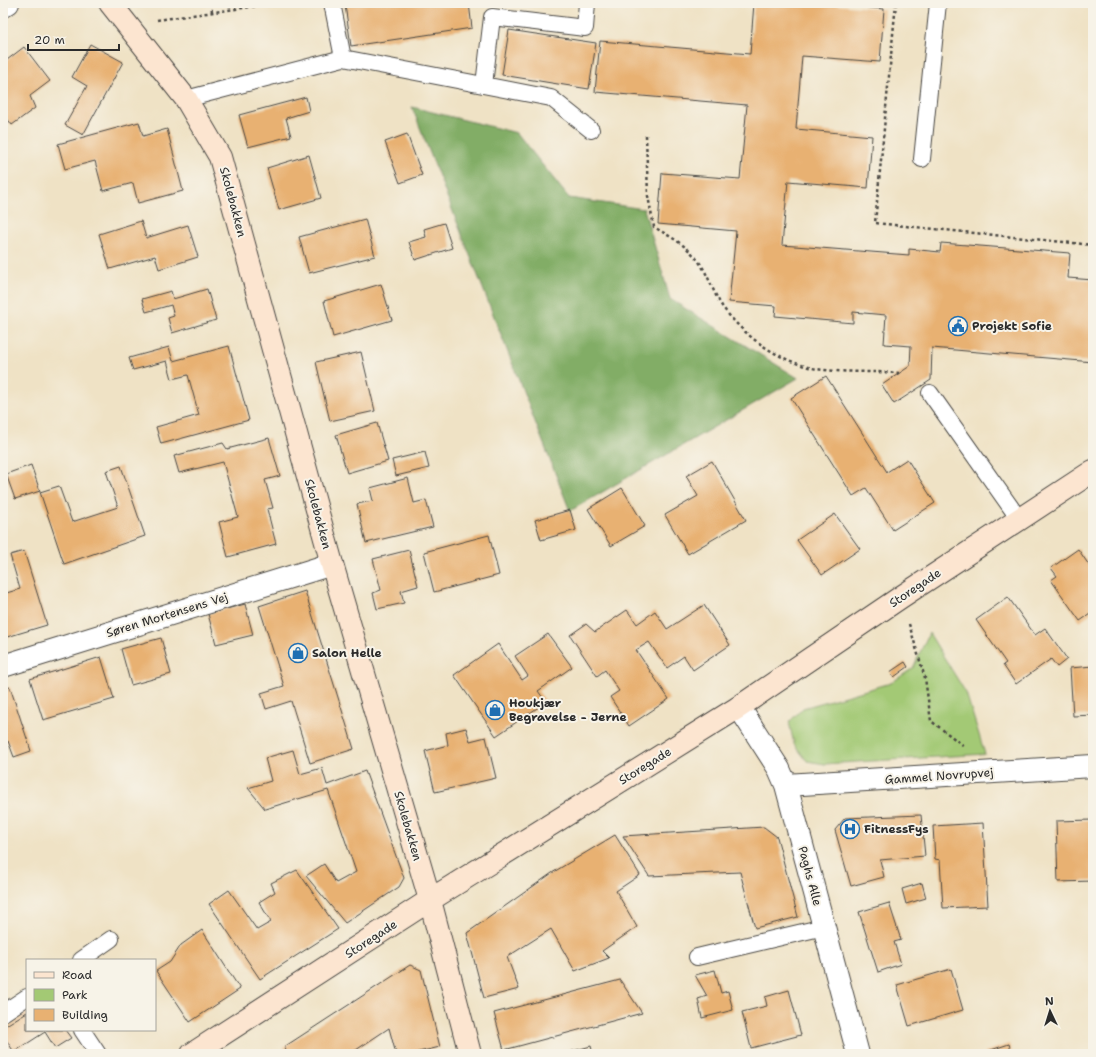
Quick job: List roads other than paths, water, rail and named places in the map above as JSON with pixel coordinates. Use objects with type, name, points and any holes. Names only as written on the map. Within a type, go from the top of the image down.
[{"type":"street","points":[[3,6],[8,3]]},
{"type":"street","name":"Skolebakken","points":[[110,3],[186,99],[220,156],[332,564],[430,900],[470,1054]]},
{"type":"street","name":"Storegade","points":[[192,1054],[430,900],[739,707],[901,597],[1093,471]]},
{"type":"street","name":"Søren Mortensens Vej","points":[[3,666],[332,564]]},
{"type":"street","name":"Paghs Alle","points":[[739,707],[779,769],[786,785],[858,1054]]},
{"type":"street","name":"Gammel Novrupvej","points":[[786,785],[1093,766]]},
{"type":"lane","points":[[332,3],[343,58]]},
{"type":"lane","points":[[484,84],[492,17],[585,28],[587,3]]},
{"type":"lane","points":[[922,159],[938,3]]},
{"type":"lane","points":[[186,99],[343,58],[551,98],[591,130]]},
{"type":"lane","points":[[930,393],[1019,519]]},
{"type":"lane","points":[[697,958],[824,927]]},
{"type":"lane","points":[[82,959],[111,939]]},
{"type":"lane","points":[[3,1013],[26,998]]},
{"type":"lane","points":[[88,1032],[98,1054]]},
{"type":"place","name":"Projekt Sofie","points":[[958,326]]},
{"type":"place","name":"Salon Helle","points":[[298,653]]},
{"type":"place","name":"Houkjær Begravelse - Jerne","points":[[495,710]]},
{"type":"place","name":"FitnessFys","points":[[850,829]]}]
